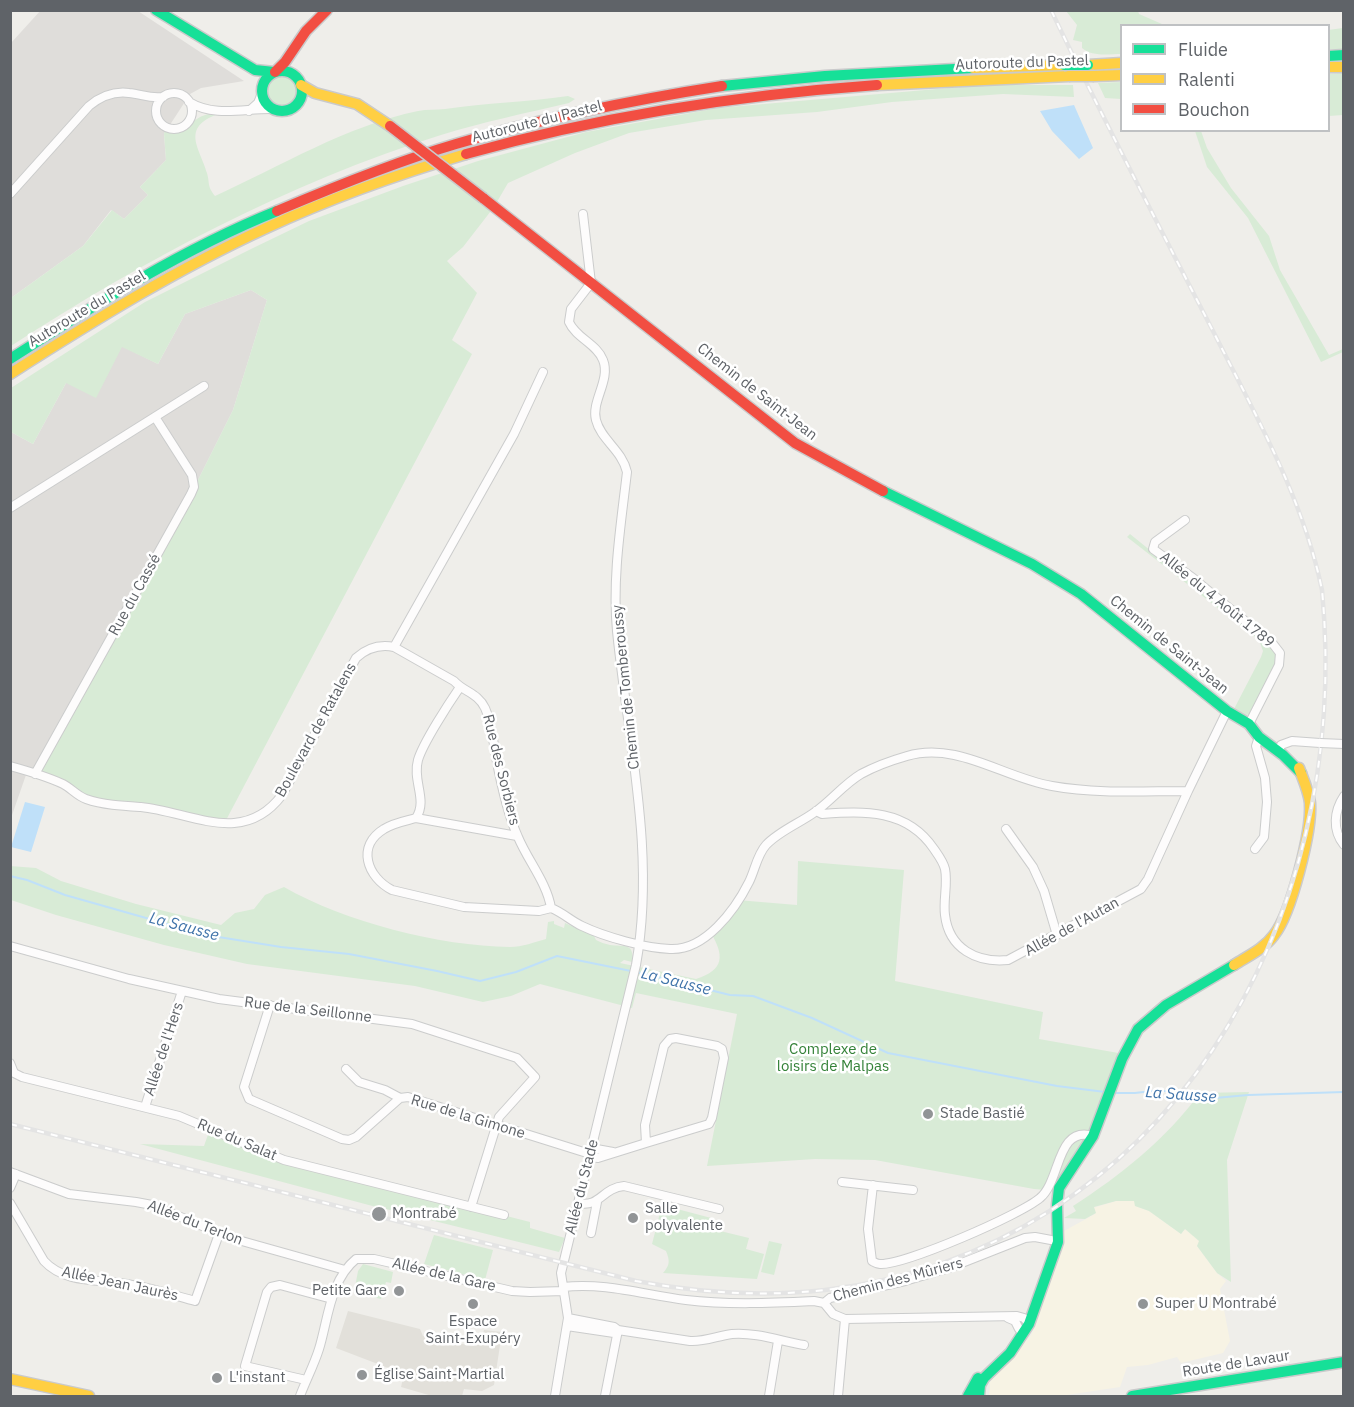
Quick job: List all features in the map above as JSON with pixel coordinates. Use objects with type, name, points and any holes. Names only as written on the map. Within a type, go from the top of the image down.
[{"type":"main road","points":[[156,10],[230,57],[255,70],[284,71],[299,81]]},
{"type":"main road","points":[[262,91],[266,79],[275,72],[306,31],[327,10]]},
{"type":"main road","points":[[230,57],[253,75],[267,104],[274,109],[285,110],[298,103],[301,96],[294,63],[296,47]]},
{"type":"main road","name":"Autoroute du Pastel","points":[[10,359],[144,277],[248,223],[406,158],[496,132],[616,104],[744,83],[891,72],[1120,63]]},
{"type":"main road","name":"Autoroute du Pastel","points":[[10,374],[137,295],[240,240],[357,190],[482,151],[614,118],[738,98],[882,85],[1120,75]]},
{"type":"main road","name":"Chemin de Saint-Jean","points":[[299,81],[315,93],[357,104],[390,126],[795,443],[903,502],[1032,564],[1071,588],[1227,711],[1249,724],[1263,740]]},
{"type":"main road","name":"Chemin de Saint-Jean","points":[[298,103],[317,98],[335,98]]},
{"type":"main road","points":[[979,1396],[980,1385],[984,1378],[1010,1353],[1024,1324],[1058,1242],[1057,1213],[1061,1185],[1093,1136],[1129,1044],[1146,1021],[1166,1005],[1263,947],[1282,924],[1299,871],[1309,826],[1310,801],[1296,762],[1263,740]]},
{"type":"main road","points":[[968,1396],[981,1374],[1003,1354],[1024,1324],[1051,1240],[1057,1213]]},
{"type":"main road","name":"Route de Lavaur","points":[[1132,1396],[1344,1362]]},
{"type":"main road","points":[[10,1379],[89,1396]]},
{"type":"street","points":[[248,111],[258,103],[262,91]]},
{"type":"street","points":[[10,194],[97,100],[117,93],[163,97]]},
{"type":"street","points":[[211,111],[189,102],[179,94],[171,93],[158,102],[156,109],[159,122],[167,128],[181,128],[197,114],[211,111],[274,109]]},
{"type":"street","points":[[140,96],[156,109]]},
{"type":"street","points":[[189,102],[192,110],[190,118]]},
{"type":"street","points":[[584,214],[591,283]]},
{"type":"street","name":"Chemin de Tomberoussy","points":[[591,283],[571,309],[569,322],[576,334],[602,357],[605,371],[595,418],[602,433],[625,462],[627,472],[616,603],[617,630],[643,841],[644,886],[640,944]]},
{"type":"street","points":[[394,647],[514,434],[543,372]]},
{"type":"street","points":[[10,508],[204,386]]},
{"type":"street","name":"Rue du Cassé","points":[[35,774],[194,487],[192,475],[155,417]]},
{"type":"street","name":"Allée du 4 Août 1789","points":[[1185,520],[1155,542],[1153,549],[1193,578],[1273,644],[1280,653],[1279,665],[1249,724]]},
{"type":"street","name":"Rue des Sorbiers","points":[[394,647],[454,681],[475,695],[485,707],[500,779],[517,836],[549,897],[551,908]]},
{"type":"street","name":"Boulevard de Ratalens","points":[[10,766],[64,785],[84,799],[129,808],[141,807],[224,824],[258,817],[282,795],[356,658],[370,648],[394,647]]},
{"type":"street","points":[[416,818],[422,806],[417,780],[418,761],[460,687]]},
{"type":"street","name":"Allée de l'Autan","points":[[816,811],[822,814],[876,813],[901,821],[923,834],[941,859],[945,869],[945,915],[951,934],[962,948],[977,958],[1008,960],[1140,889],[1148,879],[1227,711]]},
{"type":"street","points":[[1254,849],[1264,837],[1267,802],[1256,746],[1263,740]]},
{"type":"street","points":[[1281,751],[1301,742],[1344,744]]},
{"type":"street","points":[[517,836],[416,818],[385,827],[369,844],[367,861],[375,878],[382,885],[404,893],[464,908],[518,911],[539,911],[551,908],[597,932],[640,944],[680,949],[689,947],[706,937],[726,916],[744,889],[766,845],[816,811],[861,774],[908,755],[943,752],[962,756],[1022,779],[1051,786],[1095,792],[1188,790]]},
{"type":"street","points":[[1344,796],[1337,811],[1335,825],[1344,845]]},
{"type":"street","points":[[1006,829],[1033,867],[1044,891],[1057,934]]},
{"type":"street","name":"Allée du Stade","points":[[555,1396],[568,1322],[563,1286],[578,1203],[640,944]]},
{"type":"street","name":"Rue de la Seillonne","points":[[10,946],[120,977],[219,999],[412,1024],[517,1058],[535,1077],[499,1117],[496,1125]]},
{"type":"street","name":"Allée de l'Hers","points":[[145,1107],[182,991]]},
{"type":"street","name":"Rue de la Gimone","points":[[270,1005],[244,1087],[249,1099],[342,1139],[349,1140],[356,1137],[400,1098],[408,1097],[590,1153],[615,1152],[646,1143]]},
{"type":"street","points":[[676,1038],[722,1049],[724,1058],[709,1124],[646,1143],[645,1125],[667,1041],[676,1038]]},
{"type":"street","name":"Rue du Salat","points":[[10,1063],[14,1073],[22,1077],[179,1116],[284,1160],[504,1215]]},
{"type":"street","points":[[346,1069],[359,1082],[385,1090],[400,1098]]},
{"type":"street","points":[[471,1207],[496,1125]]},
{"type":"street","points":[[873,1185],[868,1229],[872,1260],[878,1264],[894,1262],[933,1249],[995,1223],[1040,1199],[1045,1193],[1069,1140],[1080,1134],[1093,1136]]},
{"type":"street","points":[[10,1188],[13,1173]]},
{"type":"street","name":"Allée du Terlon","points":[[13,1173],[69,1194],[152,1205],[219,1234],[345,1270]]},
{"type":"street","points":[[843,1182],[913,1190]]},
{"type":"street","points":[[578,1203],[588,1205],[597,1202],[610,1189],[624,1186],[719,1209]]},
{"type":"street","points":[[591,1233],[597,1202]]},
{"type":"street","name":"Allée Jean Jaurès","points":[[10,1203],[50,1268],[76,1278],[156,1290],[195,1301],[219,1234]]},
{"type":"street","name":"Chemin des Mûriers","points":[[563,1286],[609,1287],[717,1303],[824,1303],[830,1298],[905,1281],[977,1258],[1025,1238],[1051,1240]]},
{"type":"street","name":"Allée de la Gare","points":[[345,1270],[356,1259],[374,1258],[505,1289],[530,1292],[563,1286]]},
{"type":"street","points":[[300,1396],[319,1348],[332,1299],[345,1270]]},
{"type":"street","points":[[306,1380],[245,1366],[267,1292],[271,1287],[280,1285],[332,1299]]},
{"type":"street","points":[[546,1290],[563,1286]]},
{"type":"street","points":[[824,1303],[833,1314],[845,1319],[1017,1316],[1024,1324]]},
{"type":"street","points":[[1007,1317],[1024,1324]]},
{"type":"street","points":[[838,1396],[845,1319]]},
{"type":"street","points":[[568,1322],[615,1327],[618,1330],[699,1342],[731,1334],[742,1334],[804,1346]]},
{"type":"street","points":[[605,1396],[618,1330]]},
{"type":"street","points":[[769,1396],[778,1341]]},
{"type":"shaded area","points":[[41,10],[138,11],[244,81],[201,88],[190,94],[164,134],[166,160],[140,187],[148,195],[124,219],[111,210],[83,246],[11,298],[11,43]]},
{"type":"shaded area","points":[[251,290],[267,300],[233,410],[191,494],[35,774],[27,772],[11,818],[11,432],[33,444],[66,383],[122,346],[158,364],[185,314]]},
{"type":"shaded area","points":[[1116,1201],[1135,1201],[1135,1206],[1149,1211],[1181,1234],[1185,1229],[1200,1241],[1197,1246],[1217,1273],[1226,1281],[1220,1289],[1230,1341],[1223,1353],[1181,1363],[1177,1357],[1148,1365],[1127,1367],[1120,1387],[1060,1396],[989,1396],[990,1382],[1031,1335],[1036,1324],[1064,1231],[1095,1214],[1093,1208]]},
{"type":"shaded area","points":[[348,1311],[420,1329],[423,1336],[473,1346],[482,1339],[484,1330],[502,1332],[494,1385],[482,1391],[464,1389],[462,1396],[432,1396],[401,1387],[404,1374],[336,1348]]},
{"type":"green space","points":[[1066,11],[1138,11],[1139,14],[1162,24],[1120,24],[1120,54],[1096,54],[1086,51],[1082,48],[1082,42],[1073,40],[1077,25]]},
{"type":"green space","points":[[1343,28],[1343,49],[1330,49],[1330,30]]},
{"type":"green space","points":[[1343,73],[1343,115],[1330,116],[1330,74]]},
{"type":"green space","points":[[282,75],[293,80],[298,91],[293,102],[282,107],[271,102],[266,91],[271,80]]},
{"type":"green space","points":[[1120,82],[1120,99],[1105,98],[1098,83]]},
{"type":"green space","points":[[983,85],[1073,85],[1074,97],[1003,94],[706,120],[629,133],[575,153],[508,183],[494,207],[463,247],[447,261],[477,293],[452,340],[472,354],[224,824],[84,799],[35,774],[191,494],[233,410],[267,300],[251,290],[185,314],[158,364],[122,347],[96,398],[66,383],[33,444],[11,432],[11,388],[145,302],[251,249],[309,221],[478,161],[586,132],[718,108]]},
{"type":"green space","points":[[568,96],[575,99],[569,103],[441,135],[384,154],[273,200],[113,283],[11,346],[11,298],[83,246],[112,210],[124,219],[148,195],[140,187],[166,160],[165,131],[174,132],[202,116],[218,114],[206,120],[196,132],[197,147],[215,196],[314,148],[365,126],[391,118],[421,110]]},
{"type":"green space","points":[[1195,132],[1201,132],[1207,148],[1231,188],[1269,236],[1280,270],[1329,355],[1343,349],[1343,352],[1321,362],[1248,218],[1207,167]]},
{"type":"green space","points":[[1130,534],[1277,653],[1277,665],[1252,713],[1243,715],[1234,709],[1261,657],[1263,651],[1259,640],[1127,537]]},
{"type":"green space","name":"Complexe de loisirs de Malpas","points":[[798,861],[904,870],[895,981],[1043,1012],[1039,1039],[1124,1054],[1109,1096],[1059,1191],[1034,1189],[875,1160],[815,1159],[707,1166],[737,1014],[636,993],[632,1008],[540,984],[511,996],[483,1002],[415,986],[247,964],[164,945],[11,900],[10,866],[36,868],[61,881],[136,904],[221,925],[235,913],[254,909],[265,895],[284,887],[335,911],[393,930],[482,946],[510,947],[546,939],[548,922],[554,921],[554,924],[564,928],[565,923],[594,936],[596,940],[603,943],[630,948],[632,962],[624,960],[620,963],[696,979],[706,975],[717,966],[720,955],[711,933],[737,900],[797,905]]},
{"type":"green space","points":[[1249,1092],[1227,1160],[1231,1282],[1217,1273],[1197,1246],[1199,1241],[1185,1229],[1181,1234],[1149,1211],[1135,1206],[1134,1201],[1116,1201],[1094,1207],[1096,1213],[1085,1219],[1064,1218],[1076,1211],[1073,1206],[1141,1156],[1172,1126],[1200,1093]]},
{"type":"green space","points":[[210,1129],[271,1156],[530,1222],[530,1228],[565,1238],[559,1252],[386,1209],[386,1207],[380,1206],[380,1208],[140,1144],[204,1146]]},
{"type":"green space","points":[[662,1205],[715,1219],[712,1229],[749,1238],[746,1249],[764,1254],[757,1279],[663,1273],[669,1263],[666,1251],[652,1244]]},
{"type":"green space","points":[[434,1235],[493,1250],[485,1280],[424,1264]]},
{"type":"green space","points":[[769,1241],[782,1244],[774,1275],[761,1272]]},
{"type":"green space","points":[[363,1264],[393,1272],[391,1283],[386,1282],[381,1299],[368,1296],[369,1290],[355,1287],[358,1271]]},
{"type":"water","points":[[1074,105],[1093,148],[1079,159],[1052,131],[1040,111]]},
{"type":"water","points":[[25,802],[45,807],[31,852],[11,847]]},
{"type":"waterway","name":"La Sausse","points":[[10,876],[65,895],[206,935],[281,947],[349,954],[480,981],[516,972],[557,956],[631,971]]},
{"type":"waterway","name":"La Sausse","points":[[637,972],[730,995],[753,996],[812,1018],[888,1053],[1057,1086],[1105,1092]]},
{"type":"waterway","name":"La Sausse","points":[[1114,1093],[1160,1090],[1204,1099],[1344,1092]]},
{"type":"railway","points":[[10,1124],[636,1281],[707,1291],[754,1293],[825,1290],[945,1262],[1050,1211],[1140,1139],[1213,1050],[1268,947],[1306,834],[1324,714],[1322,590],[1303,523],[1277,458],[1051,10]]},
{"type":"traffic: fast","points":[[156,10],[255,70],[274,72]]},
{"type":"traffic: fast","points":[[1330,56],[1344,55]]},
{"type":"traffic: fast","points":[[1064,65],[1088,65]]},
{"type":"traffic: fast","points":[[722,86],[825,76],[973,68]]},
{"type":"traffic: fast","points":[[282,71],[296,77],[302,91],[296,105],[282,111],[268,105],[262,91],[268,77],[282,71]]},
{"type":"traffic: fast","points":[[10,359],[107,298],[174,260],[277,211]]},
{"type":"traffic: fast","points":[[883,491],[1032,564],[1081,594],[1227,711],[1249,724],[1259,737],[1283,755],[1301,773]]},
{"type":"traffic: fast","points":[[979,1396],[980,1385],[984,1378],[1010,1353],[1029,1324],[1058,1242],[1059,1188],[1093,1136],[1122,1059],[1138,1029],[1166,1005],[1234,965]]},
{"type":"traffic: fast","points":[[1132,1396],[1344,1362]]},
{"type":"traffic: fast","points":[[968,1396],[978,1378]]},
{"type":"traffic: slow","points":[[1088,65],[1120,63]]},
{"type":"traffic: slow","points":[[973,68],[1064,65]]},
{"type":"traffic: slow","points":[[1330,67],[1344,67]]},
{"type":"traffic: slow","points":[[1094,76],[1120,75]]},
{"type":"traffic: slow","points":[[877,85],[1069,76]]},
{"type":"traffic: slow","points":[[1069,76],[1094,76]]},
{"type":"traffic: slow","points":[[301,85],[315,93],[357,104],[390,126]]},
{"type":"traffic: slow","points":[[10,374],[136,296],[233,244],[340,197],[390,178],[466,154]]},
{"type":"traffic: slow","points":[[1234,965],[1261,948],[1274,935],[1281,924],[1293,891],[1304,852],[1310,816],[1310,803],[1299,768]]},
{"type":"traffic: slow","points":[[10,1379],[89,1396]]},
{"type":"traffic: jam","points":[[275,72],[285,62],[306,31],[327,10]]},
{"type":"traffic: jam","points":[[466,154],[568,129],[670,109],[721,101],[877,85]]},
{"type":"traffic: jam","points":[[277,211],[388,167],[489,135],[588,110],[722,86]]},
{"type":"traffic: jam","points":[[390,126],[483,198]]},
{"type":"traffic: jam","points":[[483,198],[795,443],[883,491]]},
{"type":"place","name":"Stade Bastié","points":[[928,1114]]},
{"type":"place","name":"Montrabé","points":[[379,1214]]},
{"type":"place","name":"Salle polyvalente","points":[[633,1218]]},
{"type":"place","name":"Petite Gare","points":[[399,1291]]},
{"type":"place","name":"Espace Saint-Exupéry","points":[[473,1304]]},
{"type":"place","name":"Super U Montrabé","points":[[1143,1304]]},
{"type":"place","name":"Église Saint-Martial","points":[[362,1375]]},
{"type":"place","name":"L'instant","points":[[217,1378]]}]
